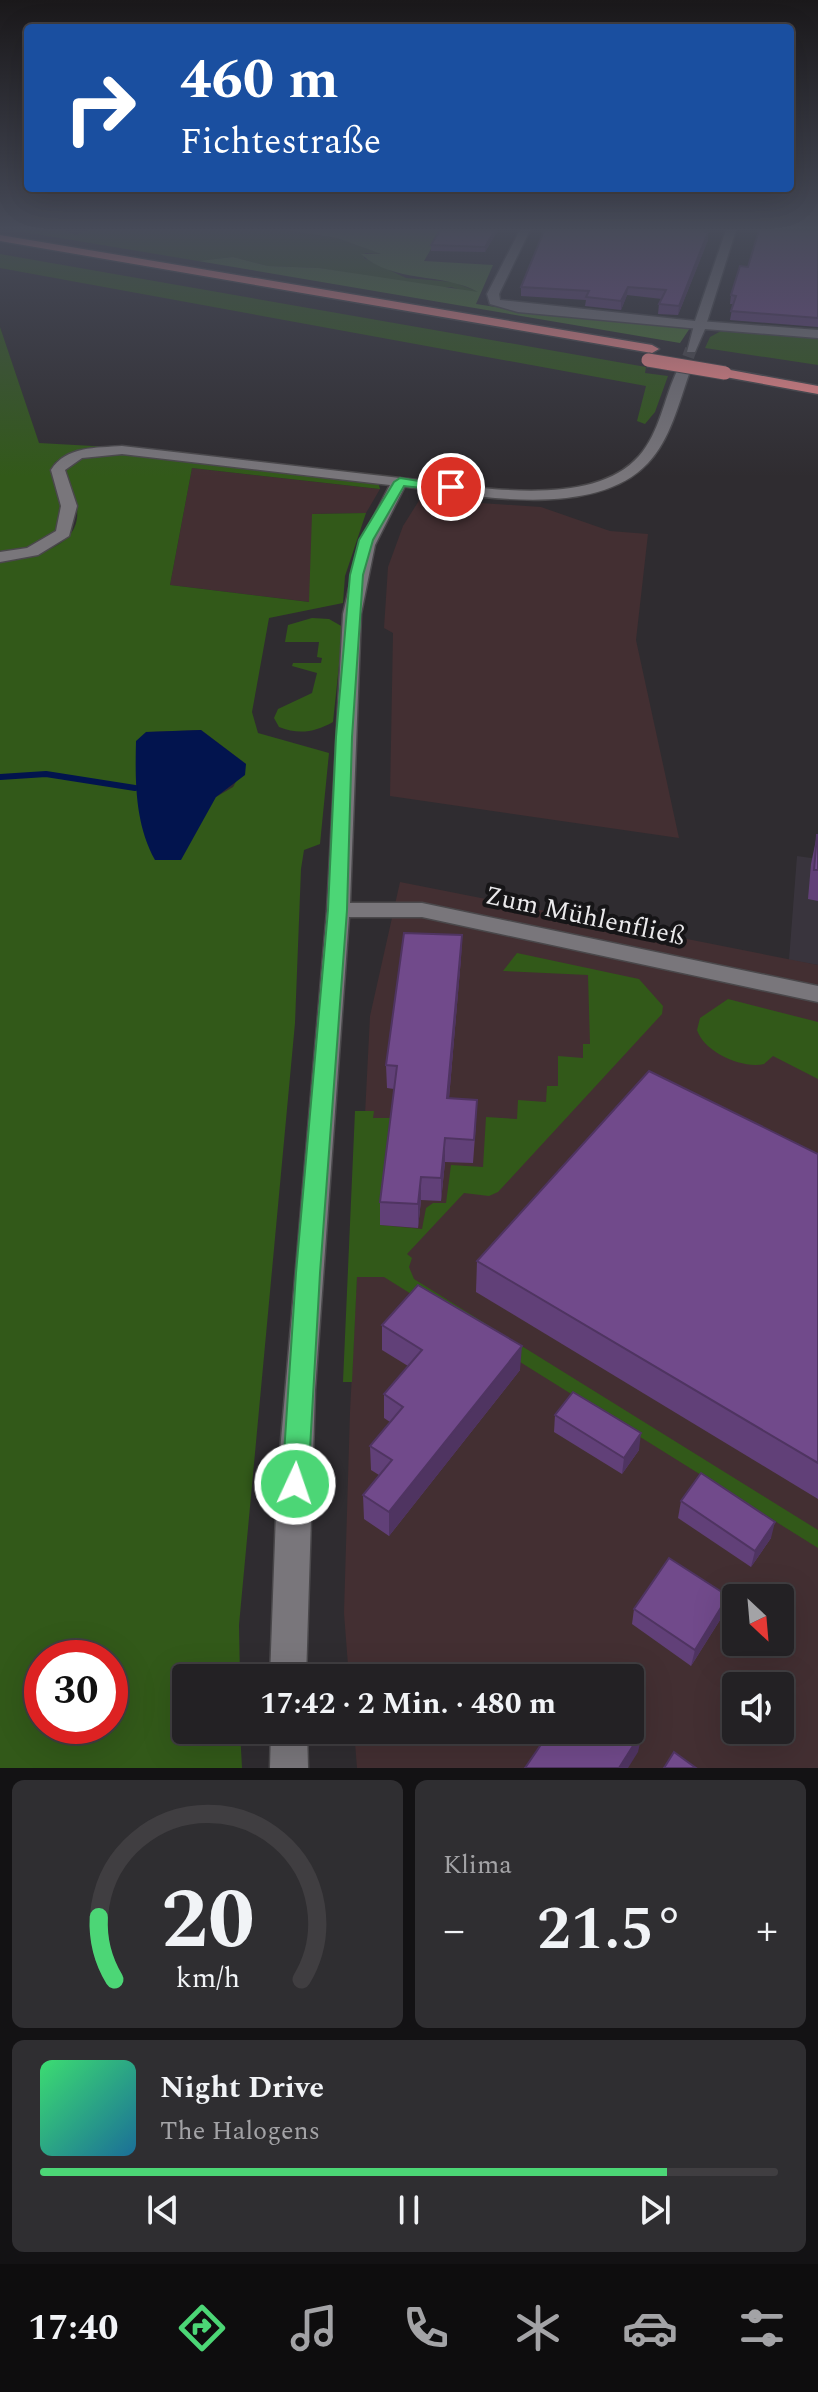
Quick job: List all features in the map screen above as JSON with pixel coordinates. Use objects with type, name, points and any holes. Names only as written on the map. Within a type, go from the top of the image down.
[{"type":"highway","points":[[392,313],[726,368],[818,390]]},
{"type":"highway","points":[[414,313],[650,355]]},
{"type":"highway","points":[[726,368],[818,377]]},
{"type":"street","points":[[576,313],[818,334]]},
{"type":"street","points":[[691,349],[704,313]]},
{"type":"street","points":[[0,557],[32,552],[63,533],[69,506],[58,470],[68,458],[94,451],[149,452],[400,482],[549,493],[587,488],[621,478],[644,459],[669,414],[682,374]]},
{"type":"street","points":[[288,1664],[288,1597],[308,1273],[338,910],[344,737],[356,575],[366,540],[400,482]]},
{"type":"street","name":"Zum Mühlenfließ","points":[[338,910],[422,910],[818,994]]},
{"type":"street","points":[[289,1744],[289,1768]]},
{"type":"shaded area","points":[[192,468],[380,489],[366,513],[313,514],[310,602],[170,585]]},
{"type":"shaded area","points":[[420,499],[541,507],[610,531],[648,534],[636,640],[679,838],[390,796],[393,633],[384,628],[388,567],[403,526]]},
{"type":"shaded area","points":[[201,730],[246,764],[245,775],[216,797],[181,860],[155,860],[140,817],[136,787],[136,741],[146,732]]},
{"type":"shaded area","points":[[797,856],[818,859],[818,965],[789,960]]},
{"type":"shaded area","points":[[400,882],[818,965],[818,1768],[357,1768],[355,1744],[644,1744],[644,1664],[348,1664],[344,1613],[350,1412],[370,1016]]},
{"type":"green space","points":[[244,313],[334,313],[646,367],[645,373],[668,376],[655,412],[645,424],[637,421],[646,386]]},
{"type":"green space","points":[[501,313],[532,313],[690,328],[680,343]]},
{"type":"green space","points":[[0,327],[39,443],[129,448],[83,450],[55,462],[52,472],[64,509],[55,534],[28,548],[0,554]]},
{"type":"green space","points":[[721,331],[818,338],[818,365],[705,348],[710,337]]},
{"type":"green space","points":[[115,453],[378,482],[380,489],[192,468],[170,585],[309,602],[312,514],[366,513],[345,576],[343,603],[269,618],[252,712],[258,733],[329,753],[320,844],[304,850],[301,869],[295,1023],[239,1625],[240,1664],[172,1664],[172,1744],[241,1744],[242,1768],[0,1768],[0,561],[46,550],[67,538],[74,529],[77,512],[65,470],[75,460]],"holes":[[[201,730],[246,764],[233,787],[216,797],[146,732]]]},
{"type":"green space","points":[[312,618],[329,619],[343,627],[333,722],[300,732],[279,727],[274,718],[278,709],[312,693],[317,673],[292,666],[293,663],[321,663],[322,658],[317,657],[319,642],[285,642],[288,625]]},
{"type":"green space","points":[[517,953],[639,979],[663,1006],[662,1014],[498,1192],[489,1196],[464,1193],[407,1254],[412,1258],[409,1267],[414,1279],[818,1530],[818,1548],[384,1277],[357,1277],[352,1382],[343,1382],[355,1111],[374,1111],[373,1118],[393,1118],[380,1225],[422,1229],[426,1208],[433,1203],[446,1203],[451,1165],[483,1167],[486,1117],[517,1119],[518,1100],[546,1102],[547,1086],[558,1086],[558,1056],[583,1058],[583,1044],[590,1044],[588,975],[503,971]]},
{"type":"green space","points":[[728,999],[818,1022],[818,1079],[773,1056],[764,1064],[745,1064],[715,1052],[707,1045],[697,1030],[700,1018]]},
{"type":"building","points":[[750,313],[818,313],[818,318]]},
{"type":"building","points":[[817,835],[818,870],[814,870]]},
{"type":"building","points":[[404,933],[462,935],[447,1098],[477,1100],[474,1140],[445,1138],[441,1178],[421,1177],[418,1204],[380,1202],[397,1066],[386,1065]]},
{"type":"building","points":[[649,1071],[818,1154],[818,1463],[477,1261]]},
{"type":"building","points":[[418,1285],[522,1346],[389,1512],[363,1495],[392,1460],[370,1446],[403,1407],[384,1394],[422,1350],[382,1325]]},
{"type":"building","points":[[573,1392],[641,1433],[624,1458],[555,1415]]},
{"type":"building","points":[[701,1473],[775,1522],[755,1551],[681,1501]]},
{"type":"building","points":[[669,1558],[722,1592],[722,1606],[695,1650],[634,1609]]},
{"type":"building","points":[[541,1744],[634,1744],[619,1768],[525,1768]]},
{"type":"building","points":[[674,1752],[696,1768],[664,1768]]},
{"type":"waterway","points":[[0,777],[46,774],[135,788]]},
{"type":"tunnel","points":[[682,374],[691,349]]},
{"type":"route","points":[[295,1484],[308,1273],[338,910],[344,737],[356,575],[366,540],[381,509],[400,482],[451,487]]}]
